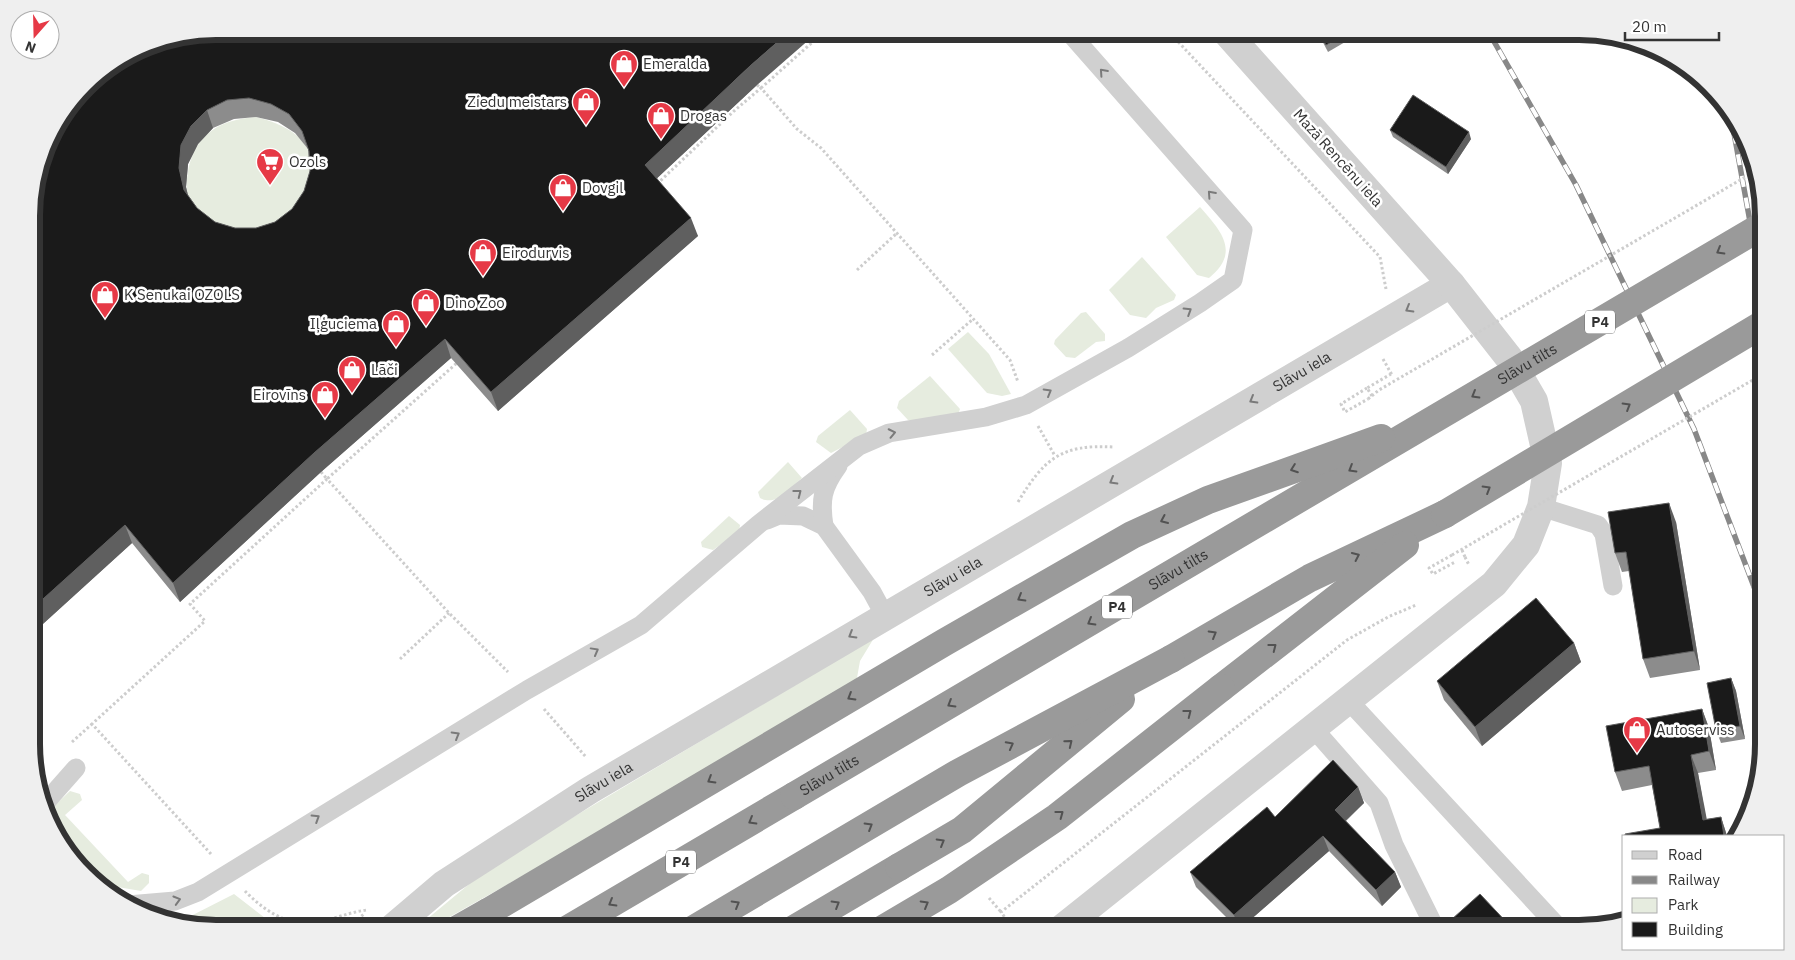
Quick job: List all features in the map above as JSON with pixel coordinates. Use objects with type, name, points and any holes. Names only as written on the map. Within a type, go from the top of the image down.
[{"type":"highway","name":"Slāvu tilts","points":[[583,920],[1280,513],[1438,417],[1755,230]]},
{"type":"highway","points":[[709,920],[958,773],[1171,659],[1310,578],[1445,514],[1755,329]]},
{"type":"highway","points":[[474,920],[1132,534],[1208,500],[1438,417]]},
{"type":"highway","points":[[898,920],[949,890],[1057,817],[1445,514]]},
{"type":"highway","points":[[809,920],[962,830],[1171,659]]},
{"type":"street","name":"Mazā Rencēnu iela","points":[[1233,40],[1451,284]]},
{"type":"street","points":[[1076,920],[1494,584],[1526,545],[1542,507],[1548,463],[1534,401],[1509,358],[1451,284]]},
{"type":"street","name":"Slāvu iela","points":[[402,920],[444,884],[582,795],[1451,284]]},
{"type":"lane","points":[[143,904],[175,902],[198,892],[527,690],[641,625],[847,453],[874,438],[889,433],[986,417],[1026,405],[1128,348],[1233,280],[1243,230],[1076,40]]},
{"type":"lane","points":[[824,526],[821,503],[828,480],[847,453]]},
{"type":"lane","points":[[1542,507],[1598,525],[1604,534],[1613,586]]},
{"type":"lane","points":[[760,524],[779,515],[803,516],[824,526],[872,592],[886,616]]},
{"type":"lane","points":[[1348,700],[1553,920]]},
{"type":"lane","points":[[1313,728],[1379,803],[1394,845],[1431,920]]},
{"type":"lane","points":[[48,796],[76,768]]},
{"type":"path","points":[[655,185],[734,111],[815,40]]},
{"type":"path","points":[[1176,40],[1380,257],[1386,291]]},
{"type":"path","points":[[757,85],[797,129],[822,148],[1010,360],[1026,405],[1055,456]]},
{"type":"path","points":[[1391,374],[1341,404],[1345,412],[1379,390],[1750,174]]},
{"type":"path","points":[[856,270],[898,233]]},
{"type":"path","points":[[932,355],[973,319]]},
{"type":"path","points":[[289,920],[271,915],[230,874],[92,724],[205,621],[190,604],[458,362]]},
{"type":"path","points":[[1455,562],[1433,574],[1429,568],[1755,379]]},
{"type":"path","points":[[1367,389],[1372,396]]},
{"type":"path","points":[[1014,508],[1039,471],[1055,456],[1080,448],[1117,448]]},
{"type":"path","points":[[321,472],[449,613],[527,690],[587,758],[579,764]]},
{"type":"path","points":[[1462,550],[1471,567],[1476,563]]},
{"type":"path","points":[[1001,912],[1347,640],[1388,617],[1423,602]]},
{"type":"path","points":[[400,659],[449,613]]},
{"type":"path","points":[[989,897],[1007,920]]},
{"type":"path","points":[[326,920],[351,912],[370,910],[357,920]]},
{"type":"green space","points":[[256,117],[286,128],[303,141],[314,160],[314,186],[311,210],[241,247],[208,224],[192,209],[187,195],[187,179],[189,164],[194,152],[208,133],[229,122]]},
{"type":"green space","points":[[1200,207],[1221,233],[1226,250],[1219,268],[1209,278],[1197,275],[1166,237]]},
{"type":"green space","points":[[1142,257],[1176,295],[1174,300],[1156,308],[1146,318],[1130,315],[1109,290]]},
{"type":"green space","points":[[1086,312],[1105,334],[1105,341],[1096,342],[1075,358],[1066,357],[1054,344],[1055,340],[1081,313]]},
{"type":"green space","points":[[968,332],[989,354],[1011,394],[1002,396],[987,393],[948,349]]},
{"type":"green space","points":[[930,376],[960,409],[958,414],[918,422],[908,420],[897,408],[899,401]]},
{"type":"green space","points":[[850,410],[867,429],[866,435],[831,453],[816,442],[818,436]]},
{"type":"green space","points":[[788,462],[802,478],[778,498],[766,500],[760,498],[758,492]]},
{"type":"green space","points":[[729,516],[740,525],[739,532],[713,550],[702,547],[701,542]]},
{"type":"green space","points":[[874,638],[860,661],[855,689],[444,920],[426,920],[491,866]]},
{"type":"green space","points":[[70,791],[80,794],[82,800],[65,815],[128,882],[142,873],[149,875],[149,883],[141,891],[109,884],[76,851],[52,808]]},
{"type":"green space","points":[[234,894],[265,918],[271,920],[204,920],[188,918]]},
{"type":"building","points":[[204,40],[780,40],[645,165],[691,218],[491,392],[445,339],[314,453],[173,583],[125,525],[40,602],[40,204],[49,159],[58,138],[76,109],[109,76],[138,58],[159,49]],"holes":[[[249,98],[271,104],[289,114],[302,131],[309,151],[310,171],[304,191],[292,209],[275,222],[256,228],[235,228],[215,222],[197,208],[184,190],[179,168],[181,145],[191,126],[207,110],[227,100]]]},
{"type":"building","points":[[1323,40],[1335,40],[1326,45]]},
{"type":"building","points":[[1413,95],[1469,132],[1446,167],[1390,130]]},
{"type":"building","points":[[1669,503],[1694,651],[1643,659],[1626,552],[1615,553],[1608,512]]},
{"type":"building","points":[[1536,598],[1574,643],[1475,727],[1437,681]]},
{"type":"building","points":[[1731,678],[1740,726],[1716,730],[1707,683]]},
{"type":"building","points":[[1702,709],[1709,751],[1691,755],[1703,820],[1721,817],[1724,835],[1625,835],[1660,828],[1649,766],[1615,772],[1606,726]]},
{"type":"building","points":[[1333,760],[1358,787],[1335,810],[1395,872],[1376,890],[1323,836],[1234,915],[1190,872],[1267,807],[1275,817]]},
{"type":"building","points":[[1480,894],[1504,920],[1451,920]]},
{"type":"railway","points":[[1493,40],[1576,185],[1694,429],[1755,589]]},
{"type":"railway","points":[[1734,133],[1755,249]]},
{"type":"place","name":"Emeralda","points":[[624,88]]},
{"type":"place","name":"Ziedu meistars","points":[[586,126]]},
{"type":"place","name":"Drogas","points":[[661,140]]},
{"type":"place","name":"Ozols","points":[[270,186]]},
{"type":"place","name":"Dovgil","points":[[563,212]]},
{"type":"place","name":"Eirodurvis","points":[[483,277]]},
{"type":"place","name":"K Senukai OZOLS","points":[[105,319]]},
{"type":"place","name":"Dino Zoo","points":[[426,327]]},
{"type":"place","name":"Iļģuciema","points":[[396,348]]},
{"type":"place","name":"Lāči","points":[[352,394]]},
{"type":"place","name":"Eirovīns","points":[[325,419]]},
{"type":"place","name":"Autoserviss","points":[[1637,754]]}]
